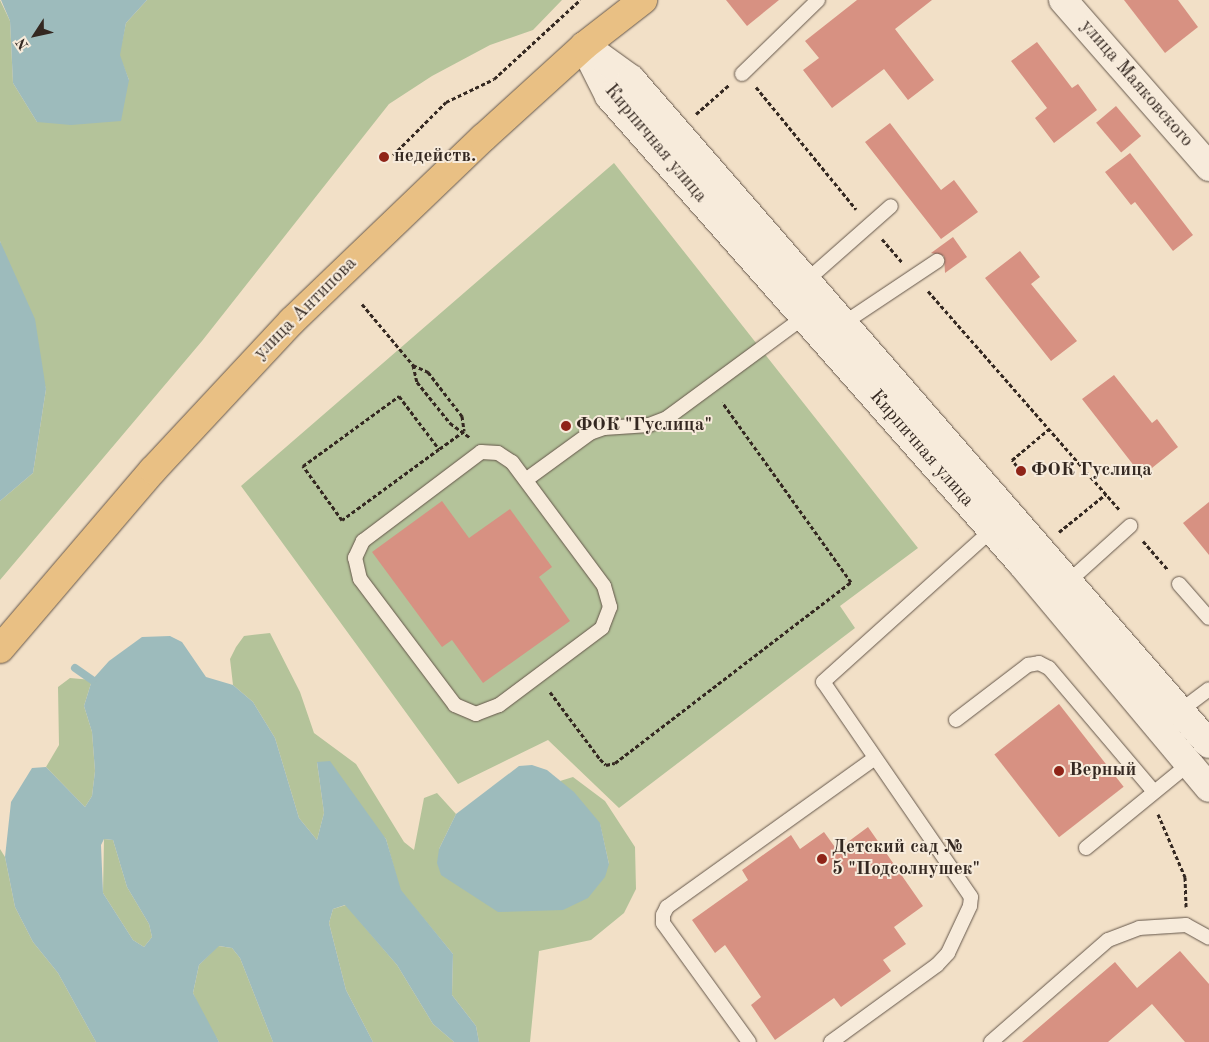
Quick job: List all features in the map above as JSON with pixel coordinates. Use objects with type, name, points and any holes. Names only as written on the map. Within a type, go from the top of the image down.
[{"type":"main road","name":"улица Антипова","points":[[0,650],[141,484],[292,321],[406,209],[584,46],[643,0]]},
{"type":"street","name":"улица Маяковского","points":[[1063,0],[1209,168]]},
{"type":"street","name":"Кирпичная улица","points":[[584,46],[631,79],[1209,744]]},
{"type":"street","name":"Кирпичная улица","points":[[584,46],[609,96],[992,530],[1209,788]]},
{"type":"lane","points":[[742,74],[818,0]]},
{"type":"lane","points":[[806,281],[891,206]]},
{"type":"lane","points":[[844,323],[937,261]]},
{"type":"lane","points":[[527,479],[590,433],[604,428],[649,425],[667,418],[804,317]]},
{"type":"lane","points":[[481,452],[498,453],[512,462],[527,479],[604,586],[610,607],[602,628],[499,705],[476,714],[455,705],[360,578],[355,558],[363,541],[481,452]]},
{"type":"lane","points":[[1068,582],[1130,526]]},
{"type":"lane","points":[[831,1042],[937,965],[948,953],[970,906],[971,897],[823,682],[992,530]]},
{"type":"lane","points":[[1179,584],[1209,618]]},
{"type":"lane","points":[[956,720],[1028,665],[1039,663],[1049,668],[1154,792]]},
{"type":"lane","points":[[1180,711],[1209,689]]},
{"type":"lane","points":[[749,1042],[663,923],[663,915],[667,907],[874,758]]},
{"type":"lane","points":[[1086,848],[1189,764]]},
{"type":"lane","points":[[991,1042],[1108,940],[1139,928],[1186,925],[1209,938]]},
{"type":"path","points":[[394,155],[446,102],[494,79],[580,0]]},
{"type":"path","points":[[742,74],[869,224],[1049,429],[1179,584]]},
{"type":"path","points":[[362,304],[413,365],[428,372],[462,416],[464,431]]},
{"type":"path","points":[[413,365],[417,382],[450,423],[464,431],[481,452]]},
{"type":"path","points":[[538,676],[600,759],[606,765],[615,763],[851,582],[711,387]]},
{"type":"path","points":[[439,449],[399,396],[303,466],[342,520],[464,431]]},
{"type":"path","points":[[1021,471],[1012,460],[1049,429]]},
{"type":"path","points":[[1154,792],[1160,826],[1185,877],[1186,925]]},
{"type":"green space","points":[[0,0],[10,21],[13,83],[37,122],[129,80],[119,55],[126,23],[147,0],[562,0],[533,30],[490,45],[432,76],[389,104],[202,341],[0,580],[0,501],[33,473],[46,389],[0,241]]},
{"type":"green space","name":"ФОК \"Гуслица\"","points":[[614,163],[918,548],[840,606],[855,628],[619,808],[548,740],[458,784],[241,486]]},
{"type":"green space","points":[[270,633],[300,692],[314,733],[356,764],[404,842],[414,850],[424,798],[437,793],[456,814],[439,849],[609,864],[600,824],[560,781],[573,777],[605,801],[635,847],[636,889],[624,913],[591,940],[539,951],[530,1042],[479,1042],[476,1026],[452,995],[453,954],[400,890],[386,839],[317,762],[324,813],[317,840],[299,818],[275,738],[253,702],[233,685],[230,659],[236,647],[244,636]]},
{"type":"green space","points":[[70,678],[92,680],[84,706],[92,732],[95,771],[92,796],[85,807],[46,767],[59,745],[58,687]]},
{"type":"green space","points":[[104,839],[113,840],[127,887],[149,924],[152,937],[144,947],[133,940],[103,893]]},
{"type":"green space","points":[[0,849],[5,857],[15,907],[33,942],[58,973],[96,1042],[0,1042]]},
{"type":"green space","points":[[346,905],[397,965],[433,1024],[454,1042],[373,1042],[346,990],[329,923],[333,909]]},
{"type":"green space","points":[[218,946],[232,948],[240,958],[273,1042],[219,1042],[204,1018],[193,993],[199,965]]},
{"type":"water","points":[[1,0],[147,0],[126,23],[120,55],[129,80],[121,121],[71,125],[37,122],[13,83],[10,21]]},
{"type":"water","points":[[0,241],[35,319],[46,389],[33,473],[0,501]]},
{"type":"water","points":[[170,636],[182,642],[206,677],[233,685],[253,702],[275,738],[299,818],[317,840],[324,813],[317,762],[330,761],[386,839],[401,890],[453,954],[452,995],[476,1026],[479,1042],[454,1042],[433,1024],[397,965],[345,905],[333,909],[329,923],[346,990],[373,1042],[273,1042],[240,958],[232,948],[219,946],[199,965],[193,993],[219,1042],[96,1042],[58,973],[33,942],[15,907],[5,857],[11,802],[32,768],[46,767],[85,807],[92,796],[95,771],[92,732],[84,706],[92,680],[109,661],[142,637]],"holes":[[[104,839],[113,840],[127,887],[149,924],[152,937],[144,947],[133,940],[103,893],[101,845]]]},
{"type":"water","points":[[532,765],[547,770],[574,792],[600,823],[609,864],[605,877],[588,898],[563,910],[498,912],[441,875],[437,863],[439,849],[456,814],[519,766]]},
{"type":"building","points":[[726,0],[779,0],[747,26]]},
{"type":"building","points":[[857,0],[932,0],[895,29],[934,80],[908,100],[884,69],[832,108],[803,70],[819,58],[805,41]]},
{"type":"building","points":[[1124,0],[1178,0],[1198,27],[1165,53]]},
{"type":"building","points":[[1037,42],[1072,88],[1078,84],[1097,110],[1054,143],[1035,118],[1047,108],[1011,61]]},
{"type":"building","points":[[1116,106],[1141,136],[1121,153],[1096,123]]},
{"type":"building","points":[[890,123],[941,190],[954,180],[978,212],[941,239],[865,142]]},
{"type":"building","points":[[1130,153],[1193,235],[1173,251],[1135,202],[1131,205],[1105,172]]},
{"type":"building","points":[[953,237],[967,257],[945,273],[944,256],[931,253]]},
{"type":"building","points":[[1020,251],[1040,277],[1031,284],[1077,341],[1051,361],[985,278]]},
{"type":"building","points":[[1114,375],[1152,423],[1157,419],[1178,447],[1142,476],[1082,399]]},
{"type":"building","points":[[442,501],[469,538],[510,509],[552,567],[539,577],[570,621],[483,683],[452,640],[442,647],[372,552]]},
{"type":"building","points":[[1209,502],[1209,555],[1183,523]]},
{"type":"building","name":"Верный","points":[[1059,704],[1124,787],[1059,837],[994,754]]},
{"type":"building","points":[[868,827],[923,906],[894,927],[906,944],[883,960],[891,971],[841,1007],[834,998],[775,1040],[751,1005],[761,997],[725,945],[715,953],[692,920],[748,880],[742,870],[791,835],[800,849],[824,832],[837,850]]},
{"type":"building","points":[[1180,951],[1209,984],[1209,1042],[1185,1042],[1152,1004],[1108,1042],[1022,1042],[1115,962],[1137,988]]},
{"type":"waterway","points":[[75,668],[92,680]]},
{"type":"place","name":"недейств.","points":[[384,157]]},
{"type":"place","name":"ФОК \"Гуслица\"","points":[[566,426]]},
{"type":"place","name":"ФОК Гуслица","points":[[1021,471]]},
{"type":"place","name":"Верный","points":[[1059,771]]},
{"type":"place","name":"Детский сад № 5 \"Подсолнушек\"","points":[[822,859]]}]
